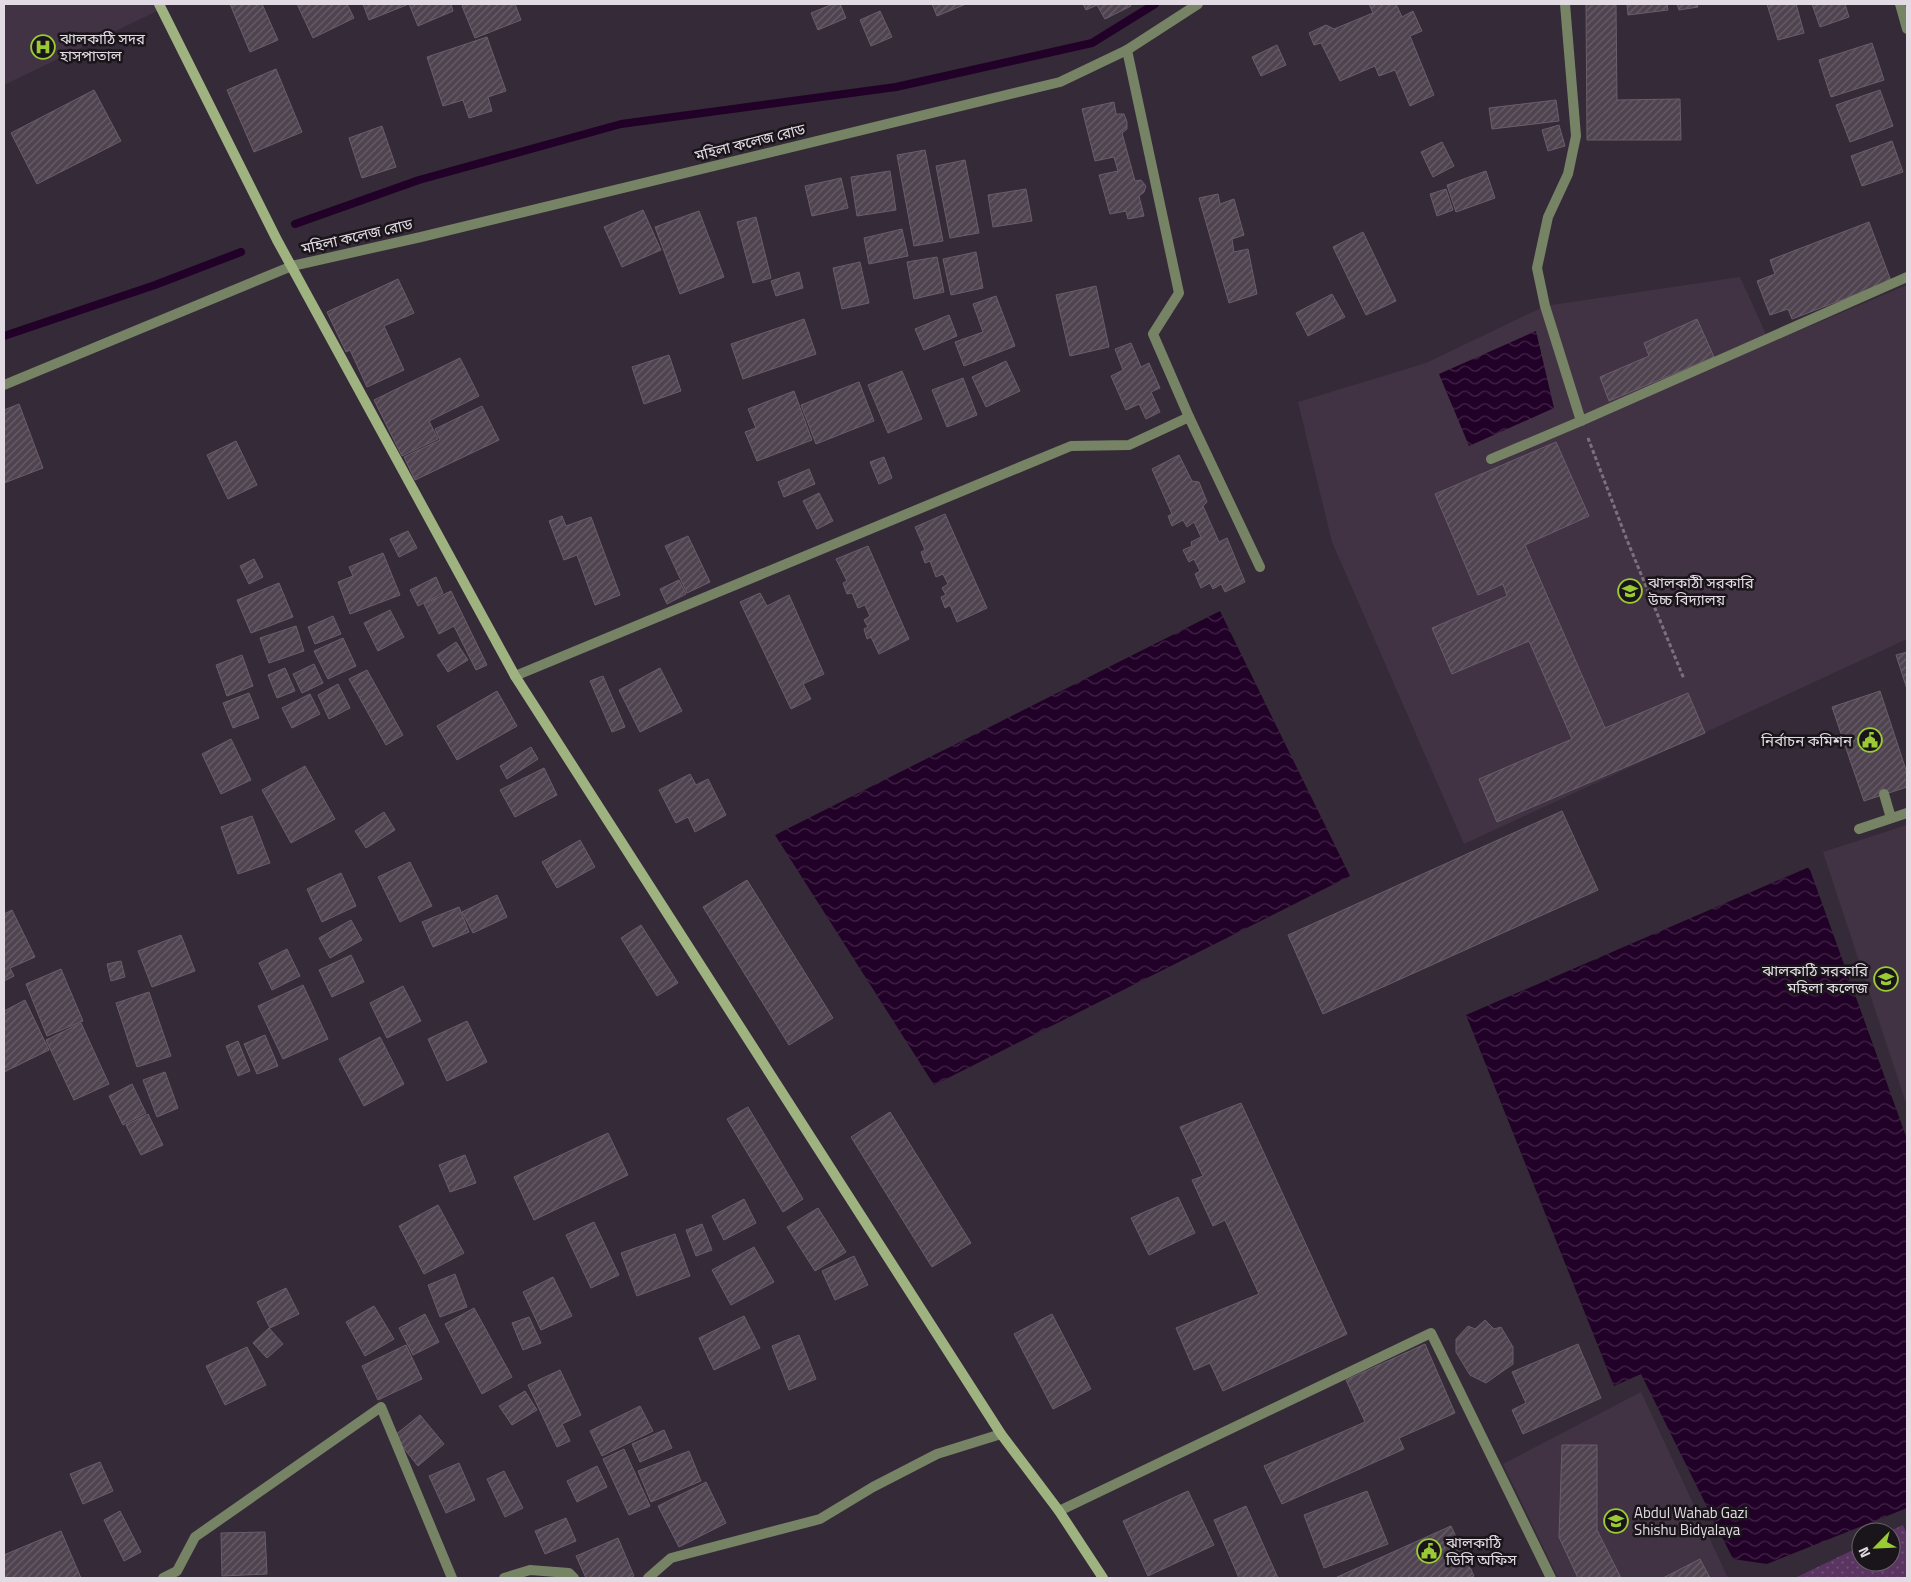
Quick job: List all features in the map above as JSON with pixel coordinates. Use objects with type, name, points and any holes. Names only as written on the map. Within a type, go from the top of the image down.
[{"type":"main road","points":[[159,4],[277,240],[515,676],[1001,1434],[1059,1511],[1103,1578]]},
{"type":"street","name":"মহিলা কলেজ রোড","points":[[4,385],[292,266],[1060,82],[1127,50],[1198,4]]},
{"type":"street","points":[[1565,4],[1576,136],[1568,174],[1548,216],[1537,268],[1545,306],[1582,421]]},
{"type":"street","points":[[1900,4],[1907,29]]},
{"type":"street","points":[[1127,50],[1179,293],[1153,334],[1189,417],[1260,567]]},
{"type":"street","points":[[1491,459],[1582,421],[1907,277]]},
{"type":"street","points":[[515,676],[1071,446],[1129,445],[1189,417]]},
{"type":"street","points":[[1884,794],[1891,818]]},
{"type":"street","points":[[1859,828],[1907,813]]},
{"type":"street","points":[[1059,1511],[1431,1333],[1551,1578]]},
{"type":"street","points":[[163,1578],[177,1571],[195,1537],[381,1408],[452,1578]]},
{"type":"street","points":[[648,1578],[671,1558],[820,1519],[872,1487],[937,1454],[1001,1434]]},
{"type":"street","points":[[504,1578],[530,1570],[570,1574],[574,1578]]},
{"type":"path","points":[[1582,421],[1627,540],[1684,679]]},
{"type":"shaded area","name":"ঝালকাঠি সদর হাসপাতাল","points":[[4,4],[159,4],[161,9],[4,85]]},
{"type":"shaded area","name":"ঝালকাঠী সরকারি উচ্চ বিদ্যালয়","points":[[1740,277],[1770,343],[1907,285],[1907,639],[1464,844],[1332,542],[1298,402],[1426,363],[1545,306]]},
{"type":"shaded area","name":"ঝালকাঠি সরকারি মহিলা কলেজ","points":[[1907,825],[1907,1106],[1823,852]]},
{"type":"shaded area","name":"Abdul Wahab Gazi Shishu Bidyalaya","points":[[1641,1392],[1728,1578],[1558,1578],[1503,1464]]},
{"type":"shaded area","points":[[1903,1525],[1907,1534],[1907,1578],[1795,1578],[1851,1551],[1851,1572],[1901,1572],[1901,1526]]},
{"type":"water","points":[[1536,331],[1554,408],[1469,446],[1439,374]]},
{"type":"water","points":[[1220,611],[1350,876],[934,1085],[775,835]]},
{"type":"water","points":[[1809,867],[1907,1139],[1907,1508],[1872,1522],[1851,1522],[1851,1530],[1767,1564],[1733,1559],[1641,1374],[1614,1386],[1466,1015]]},
{"type":"building","points":[[230,4],[262,4],[278,40],[250,52]]},
{"type":"building","points":[[297,4],[347,4],[354,18],[313,38]]},
{"type":"building","points":[[363,4],[409,4],[369,20]]},
{"type":"building","points":[[409,4],[451,4],[453,11],[418,26]]},
{"type":"building","points":[[467,4],[515,4],[521,20],[475,38],[462,6]]},
{"type":"building","points":[[833,4],[840,4],[846,18],[818,30],[811,13]]},
{"type":"building","points":[[932,4],[966,4],[937,16]]},
{"type":"building","points":[[1083,4],[1130,4],[1131,6],[1105,19],[1097,5],[1086,10]]},
{"type":"building","points":[[1369,4],[1396,4],[1402,17],[1413,11],[1422,31],[1410,36],[1434,95],[1410,106],[1395,70],[1379,76],[1375,66],[1340,81],[1321,43],[1314,45],[1309,33],[1326,25],[1334,29],[1373,13]]},
{"type":"building","points":[[1586,4],[1616,4],[1617,100],[1680,99],[1681,140],[1587,140]]},
{"type":"building","points":[[1627,4],[1667,4],[1668,10],[1628,15]]},
{"type":"building","points":[[1677,4],[1697,4],[1698,7],[1679,10]]},
{"type":"building","points":[[1767,4],[1796,4],[1804,33],[1778,40]]},
{"type":"building","points":[[1812,4],[1845,4],[1849,17],[1820,27]]},
{"type":"building","points":[[880,11],[892,37],[871,46],[860,20]]},
{"type":"building","points":[[487,37],[506,91],[488,97],[492,111],[469,118],[463,100],[443,106],[427,57]]},
{"type":"building","points":[[1872,43],[1884,80],[1831,97],[1819,60]]},
{"type":"building","points":[[1277,45],[1286,65],[1261,76],[1252,57]]},
{"type":"building","points":[[276,69],[302,132],[254,152],[227,90]]},
{"type":"building","points":[[94,90],[121,141],[37,184],[11,133]]},
{"type":"building","points":[[1880,90],[1893,126],[1850,142],[1836,105]]},
{"type":"building","points":[[1556,100],[1559,121],[1492,129],[1489,108]]},
{"type":"building","points":[[1114,102],[1116,114],[1124,114],[1127,122],[1127,129],[1122,133],[1135,181],[1141,180],[1146,186],[1144,192],[1139,196],[1144,216],[1128,219],[1126,211],[1110,214],[1099,175],[1118,171],[1114,157],[1095,161],[1082,109]]},
{"type":"building","points":[[1559,125],[1565,146],[1548,151],[1542,130]]},
{"type":"building","points":[[382,126],[396,167],[362,178],[349,138]]},
{"type":"building","points":[[1892,141],[1903,172],[1862,186],[1851,156]]},
{"type":"building","points":[[1442,142],[1454,166],[1433,177],[1421,152]]},
{"type":"building","points":[[925,150],[943,241],[914,246],[897,155]]},
{"type":"building","points":[[965,160],[979,233],[950,238],[936,166]]},
{"type":"building","points":[[890,171],[896,210],[857,216],[851,177]]},
{"type":"building","points":[[1486,171],[1495,198],[1456,212],[1447,185]]},
{"type":"building","points":[[841,178],[848,208],[812,216],[805,186]]},
{"type":"building","points":[[1026,189],[1032,221],[993,227],[988,195]]},
{"type":"building","points":[[1446,189],[1453,210],[1437,216],[1430,194]]},
{"type":"building","points":[[1218,194],[1220,204],[1234,199],[1244,235],[1232,239],[1234,252],[1248,249],[1257,294],[1229,303],[1199,198]]},
{"type":"building","points":[[643,210],[661,250],[622,267],[604,227]]},
{"type":"building","points":[[699,211],[724,277],[680,294],[655,227]]},
{"type":"building","points":[[756,217],[771,278],[753,283],[737,222]]},
{"type":"building","points":[[1869,222],[1891,281],[1792,319],[1788,309],[1770,315],[1757,281],[1775,274],[1770,260]]},
{"type":"building","points":[[902,229],[908,256],[869,264],[864,238]]},
{"type":"building","points":[[1363,232],[1396,301],[1366,315],[1333,247]]},
{"type":"building","points":[[976,252],[983,288],[951,295],[943,259]]},
{"type":"building","points":[[937,257],[944,292],[914,299],[907,262]]},
{"type":"building","points":[[860,262],[869,303],[842,309],[833,268]]},
{"type":"building","points":[[799,272],[803,288],[776,296],[771,281]]},
{"type":"building","points":[[398,279],[414,313],[384,326],[404,370],[367,387],[350,350],[346,352],[327,312]]},
{"type":"building","points":[[1096,286],[1109,347],[1070,356],[1056,295]]},
{"type":"building","points":[[1332,294],[1345,317],[1308,336],[1296,313]]},
{"type":"building","points":[[996,296],[1015,346],[964,366],[955,342],[983,332],[973,304]]},
{"type":"building","points":[[949,315],[957,336],[924,350],[915,329]]},
{"type":"building","points":[[804,319],[816,354],[743,379],[731,344]]},
{"type":"building","points":[[1697,319],[1714,357],[1609,401],[1600,377],[1649,356],[1644,343]]},
{"type":"building","points":[[1131,343],[1141,367],[1149,363],[1160,388],[1151,392],[1160,412],[1146,419],[1139,404],[1126,410],[1111,376],[1123,370],[1115,349]]},
{"type":"building","points":[[669,355],[681,391],[644,404],[632,367]]},
{"type":"building","points":[[460,358],[479,396],[429,421],[438,439],[402,456],[374,400]]},
{"type":"building","points":[[1006,361],[1020,391],[986,407],[972,377]]},
{"type":"building","points":[[902,371],[922,419],[888,433],[868,385]]},
{"type":"building","points":[[963,378],[977,415],[947,427],[932,390]]},
{"type":"building","points":[[859,382],[874,421],[816,444],[801,405]]},
{"type":"building","points":[[794,391],[812,440],[757,461],[745,432],[756,428],[748,409]]},
{"type":"building","points":[[19,404],[43,468],[4,483],[4,410]]},
{"type":"building","points":[[482,406],[499,440],[415,480],[404,457],[440,440],[435,429]]},
{"type":"building","points":[[236,441],[257,485],[228,499],[207,455]]},
{"type":"building","points":[[1556,442],[1589,516],[1525,545],[1605,728],[1688,693],[1705,733],[1497,822],[1479,779],[1572,739],[1529,641],[1452,674],[1432,628],[1507,596],[1503,584],[1478,595],[1435,494]]},
{"type":"building","points":[[1179,455],[1192,481],[1199,482],[1207,502],[1203,506],[1219,542],[1227,538],[1245,582],[1225,592],[1221,584],[1213,589],[1210,583],[1201,588],[1195,574],[1200,571],[1194,559],[1189,562],[1183,550],[1192,546],[1191,542],[1201,537],[1194,522],[1187,527],[1183,520],[1172,526],[1168,516],[1172,514],[1152,469]]},
{"type":"building","points":[[884,457],[892,478],[879,484],[870,462]]},
{"type":"building","points":[[809,469],[815,484],[784,497],[778,482]]},
{"type":"building","points":[[819,493],[833,521],[817,529],[803,501]]},
{"type":"building","points":[[945,514],[987,608],[957,622],[950,605],[945,608],[941,597],[946,595],[942,588],[948,584],[943,574],[936,577],[930,561],[925,563],[921,552],[925,550],[915,527]]},
{"type":"building","points":[[562,516],[566,526],[591,517],[620,595],[595,605],[577,555],[564,560],[549,521]]},
{"type":"building","points":[[408,531],[417,548],[399,557],[390,539]]},
{"type":"building","points":[[688,536],[710,582],[687,593],[665,546]]},
{"type":"building","points":[[868,546],[909,639],[879,654],[871,637],[867,639],[864,629],[868,627],[864,620],[870,616],[865,605],[858,608],[852,593],[847,594],[843,583],[847,581],[836,559]]},
{"type":"building","points":[[383,553],[400,595],[350,614],[338,582],[353,576],[349,567]]},
{"type":"building","points":[[254,559],[263,577],[249,584],[240,566]]},
{"type":"building","points":[[436,577],[443,593],[418,606],[410,590]]},
{"type":"building","points":[[679,580],[686,594],[667,604],[660,589]]},
{"type":"building","points":[[279,583],[293,617],[251,633],[237,600]]},
{"type":"building","points":[[451,591],[487,665],[476,670],[454,626],[439,634],[424,604]]},
{"type":"building","points":[[760,593],[767,606],[789,595],[824,674],[803,684],[811,699],[791,709],[740,602]]},
{"type":"building","points":[[390,610],[404,637],[378,651],[364,623]]},
{"type":"building","points":[[333,616],[341,634],[315,644],[308,627]]},
{"type":"building","points":[[296,626],[304,651],[269,663],[260,638]]},
{"type":"building","points":[[343,638],[356,666],[328,679],[314,651]]},
{"type":"building","points":[[456,642],[468,660],[448,672],[437,655]]},
{"type":"building","points":[[1907,652],[1907,689],[1896,655]]},
{"type":"building","points":[[242,655],[253,686],[227,696],[216,665]]},
{"type":"building","points":[[314,664],[323,683],[302,693],[293,674]]},
{"type":"building","points":[[285,668],[295,691],[277,698],[268,675]]},
{"type":"building","points":[[660,668],[682,711],[640,732],[619,690]]},
{"type":"building","points":[[367,670],[403,735],[386,745],[349,679]]},
{"type":"building","points":[[603,676],[625,727],[612,732],[590,681]]},
{"type":"building","points":[[338,684],[350,708],[329,719],[318,695]]},
{"type":"building","points":[[497,691],[517,726],[457,760],[437,726]]},
{"type":"building","name":"নির্বাচন কমিশন","points":[[1880,691],[1907,773],[1907,787],[1864,801],[1832,707]]},
{"type":"building","points":[[249,693],[259,718],[233,728],[223,703]]},
{"type":"building","points":[[310,694],[320,714],[292,728],[282,708]]},
{"type":"building","points":[[231,739],[251,780],[221,794],[202,754]]},
{"type":"building","points":[[531,747],[538,759],[507,779],[500,766]]},
{"type":"building","points":[[305,766],[335,819],[291,843],[262,790]]},
{"type":"building","points":[[544,768],[557,795],[515,817],[500,790]]},
{"type":"building","points":[[690,774],[696,785],[708,779],[726,815],[695,832],[688,817],[676,823],[659,790]]},
{"type":"building","points":[[1562,811],[1598,890],[1323,1014],[1288,935]]},
{"type":"building","points":[[384,812],[395,830],[366,848],[355,831]]},
{"type":"building","points":[[252,816],[270,863],[238,874],[221,827]]},
{"type":"building","points":[[580,840],[595,867],[557,888],[542,862]]},
{"type":"building","points":[[410,862],[432,906],[400,922],[378,877]]},
{"type":"building","points":[[341,873],[356,906],[322,922],[307,889]]},
{"type":"building","points":[[747,880],[833,1018],[789,1045],[703,907]]},
{"type":"building","points":[[497,895],[507,917],[473,933],[462,912]]},
{"type":"building","points":[[459,907],[469,932],[433,947],[422,922]]},
{"type":"building","points":[[12,910],[35,957],[10,968],[14,976],[4,981],[4,914]]},
{"type":"building","points":[[351,920],[362,940],[330,958],[319,938]]},
{"type":"building","points":[[641,925],[678,983],[657,996],[621,938]]},
{"type":"building","points":[[181,935],[195,971],[152,987],[138,951]]},
{"type":"building","points":[[287,949],[300,976],[272,990],[259,963]]},
{"type":"building","points":[[351,955],[364,982],[332,997],[319,970]]},
{"type":"building","points":[[121,961],[125,977],[111,981],[107,964]]},
{"type":"building","points":[[61,969],[83,1021],[47,1036],[26,984]]},
{"type":"building","points":[[303,985],[328,1039],[283,1059],[258,1006]]},
{"type":"building","points":[[403,986],[421,1021],[387,1038],[370,1003]]},
{"type":"building","points":[[149,992],[171,1056],[137,1067],[116,1003]]},
{"type":"building","points":[[25,1000],[49,1050],[4,1072],[4,1011]]},
{"type":"building","points":[[467,1021],[487,1062],[447,1081],[428,1039]]},
{"type":"building","points":[[81,1023],[109,1084],[74,1100],[46,1040]]},
{"type":"building","points":[[265,1035],[278,1066],[257,1074],[244,1044]]},
{"type":"building","points":[[380,1037],[404,1084],[364,1106],[339,1059]]},
{"type":"building","points":[[238,1041],[250,1071],[238,1076],[226,1046]]},
{"type":"building","points":[[165,1072],[178,1108],[157,1117],[143,1080]]},
{"type":"building","points":[[132,1084],[146,1113],[123,1125],[109,1096]]},
{"type":"building","points":[[1241,1103],[1347,1334],[1223,1391],[1210,1363],[1194,1370],[1176,1328],[1259,1294],[1225,1220],[1213,1226],[1192,1180],[1203,1176],[1180,1127]]},
{"type":"building","points":[[748,1107],[803,1199],[783,1212],[727,1119]]},
{"type":"building","points":[[890,1112],[971,1243],[932,1267],[851,1137]]},
{"type":"building","points":[[148,1114],[163,1145],[141,1155],[126,1125]]},
{"type":"building","points":[[608,1133],[628,1175],[534,1220],[514,1177]]},
{"type":"building","points":[[465,1155],[476,1183],[450,1192],[439,1165]]},
{"type":"building","points":[[1178,1197],[1195,1233],[1149,1255],[1131,1218]]},
{"type":"building","points":[[744,1199],[756,1223],[724,1240],[712,1216]]},
{"type":"building","points":[[438,1205],[464,1253],[424,1274],[399,1226]]},
{"type":"building","points":[[818,1208],[846,1252],[815,1271],[787,1227]]},
{"type":"building","points":[[594,1222],[619,1275],[591,1288],[566,1235]]},
{"type":"building","points":[[702,1224],[712,1250],[696,1256],[686,1230]]},
{"type":"building","points":[[675,1234],[690,1276],[637,1296],[621,1253]]},
{"type":"building","points":[[754,1247],[774,1282],[731,1305],[712,1270]]},
{"type":"building","points":[[854,1256],[868,1285],[835,1300],[822,1271]]},
{"type":"building","points":[[455,1274],[467,1307],[440,1317],[428,1285]]},
{"type":"building","points":[[553,1277],[572,1316],[541,1330],[523,1292]]},
{"type":"building","points":[[286,1288],[299,1314],[270,1328],[257,1302]]},
{"type":"building","points":[[374,1306],[394,1339],[365,1356],[346,1322]]},
{"type":"building","points":[[474,1308],[512,1377],[482,1394],[445,1324]]},
{"type":"building","points":[[425,1314],[439,1342],[413,1355],[399,1328]]},
{"type":"building","points":[[1052,1314],[1091,1389],[1053,1409],[1014,1334]]},
{"type":"building","points":[[744,1316],[760,1348],[714,1370],[699,1338]]},
{"type":"building","points":[[529,1317],[541,1343],[523,1350],[512,1323]]},
{"type":"building","points":[[1485,1320],[1494,1329],[1501,1327],[1513,1347],[1513,1364],[1486,1383],[1470,1375],[1456,1352],[1456,1339],[1468,1326],[1475,1329]]},
{"type":"building","points":[[269,1328],[283,1344],[267,1358],[253,1343]]},
{"type":"building","points":[[799,1335],[816,1379],[789,1390],[772,1346]]},
{"type":"building","points":[[1425,1344],[1455,1413],[1399,1438],[1404,1449],[1282,1504],[1264,1466],[1365,1422],[1346,1380]]},
{"type":"building","points":[[1578,1344],[1601,1398],[1523,1434],[1512,1410],[1526,1403],[1512,1372]]},
{"type":"building","points":[[406,1345],[422,1379],[378,1400],[362,1366]]},
{"type":"building","points":[[247,1347],[266,1385],[225,1405],[206,1366]]},
{"type":"building","points":[[560,1370],[581,1415],[562,1424],[570,1441],[557,1447],[528,1385]]},
{"type":"building","points":[[525,1391],[537,1410],[512,1425],[499,1406]]},
{"type":"building","points":[[640,1406],[653,1431],[602,1456],[590,1431]]},
{"type":"building","points":[[420,1415],[444,1444],[418,1466],[394,1436]]},
{"type":"building","points":[[664,1430],[672,1448],[640,1462],[632,1444]]},
{"type":"building","points":[[1562,1445],[1597,1445],[1597,1530],[1621,1578],[1578,1578],[1559,1537]]},
{"type":"building","points":[[624,1449],[650,1506],[629,1515],[603,1459]]},
{"type":"building","points":[[689,1451],[701,1481],[651,1502],[638,1471]]},
{"type":"building","points":[[100,1462],[113,1491],[83,1504],[70,1474]]},
{"type":"building","points":[[459,1463],[475,1500],[446,1513],[429,1476]]},
{"type":"building","points":[[597,1466],[607,1487],[577,1502],[567,1481]]},
{"type":"building","points":[[504,1471],[523,1508],[505,1517],[487,1479]]},
{"type":"building","points":[[706,1482],[726,1523],[679,1547],[658,1506]]},
{"type":"building","points":[[1188,1491],[1214,1545],[1148,1576],[1123,1521]]},
{"type":"building","points":[[1367,1491],[1388,1544],[1324,1568],[1304,1515]]},
{"type":"building","points":[[1246,1506],[1278,1578],[1239,1578],[1214,1520]]},
{"type":"building","points":[[120,1511],[141,1552],[124,1561],[104,1520]]},
{"type":"building","points":[[566,1518],[576,1541],[545,1554],[535,1531]]},
{"type":"building","name":"ঝালকাঠি ডিসি অফিস","points":[[1451,1526],[1474,1576],[1468,1578],[1335,1578]]},
{"type":"building","points":[[61,1531],[81,1578],[4,1578],[4,1555]]},
{"type":"building","points":[[265,1532],[267,1574],[222,1576],[221,1533]]},
{"type":"building","points":[[618,1538],[634,1576],[630,1578],[586,1578],[576,1556]]},
{"type":"building","points":[[1700,1559],[1710,1578],[1663,1578]]},
{"type":"waterway","points":[[295,224],[419,180],[621,124],[896,87],[1092,43],[1155,4]]},
{"type":"waterway","points":[[4,336],[155,285],[241,252]]},
{"type":"place","name":"ঝালকাঠি সদর হাসপাতাল","points":[[43,47]]},
{"type":"place","name":"ঝালকাঠী সরকারি উচ্চ বিদ্যালয়","points":[[1630,591]]},
{"type":"place","name":"নির্বাচন কমিশন","points":[[1870,740]]},
{"type":"place","name":"ঝালকাঠি সরকারি মহিলা কলেজ","points":[[1886,979]]},
{"type":"place","name":"Abdul Wahab Gazi Shishu Bidyalaya","points":[[1616,1521]]},
{"type":"place","name":"ঝালকাঠি ডিসি অফিস","points":[[1429,1551]]}]
